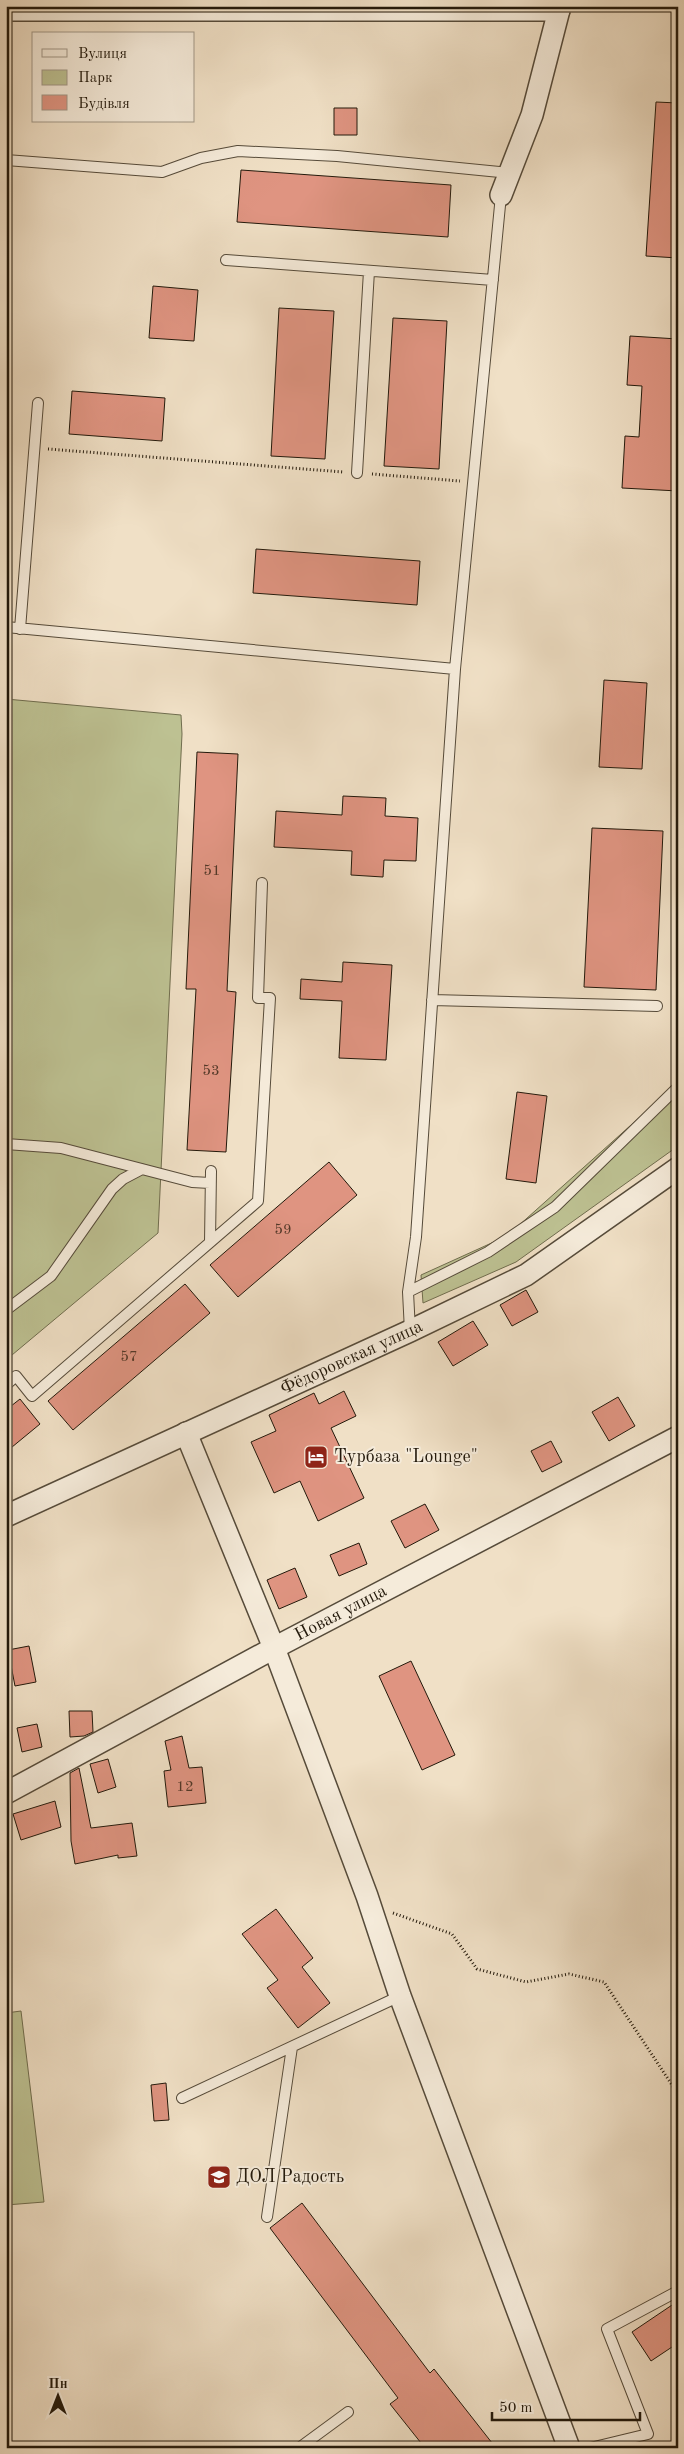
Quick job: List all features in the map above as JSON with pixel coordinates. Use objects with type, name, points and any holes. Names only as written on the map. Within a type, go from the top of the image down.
[{"type":"street","points":[[6,10],[560,8],[532,115],[501,196]]},
{"type":"street","name":"Фёдоровская улица","points":[[6,1516],[410,1331],[526,1275],[678,1168]]},
{"type":"street","points":[[186,1433],[274,1648],[368,1896],[400,1996],[570,2448]]},
{"type":"street","name":"Новая улица","points":[[6,1793],[274,1648],[678,1436]]},
{"type":"lane","points":[[6,160],[162,172],[201,158],[238,151],[337,156],[510,173]]},
{"type":"lane","points":[[410,1331],[408,1292],[416,1237],[455,669],[501,196]]},
{"type":"lane","points":[[226,260],[493,280]]},
{"type":"lane","points":[[357,473],[369,271]]},
{"type":"lane","points":[[20,629],[38,403]]},
{"type":"lane","points":[[6,627],[455,669]]},
{"type":"lane","points":[[6,1385],[16,1376],[32,1396],[258,1201],[270,998],[258,998],[262,882]]},
{"type":"lane","points":[[432,1000],[657,1006]]},
{"type":"lane","points":[[408,1292],[488,1252],[555,1208],[678,1087]]},
{"type":"lane","points":[[6,1144],[62,1148],[192,1182],[210,1183]]},
{"type":"lane","points":[[6,1310],[51,1276],[112,1189],[123,1179],[142,1168]]},
{"type":"lane","points":[[210,1242],[211,1170]]},
{"type":"lane","points":[[182,2098],[400,1996]]},
{"type":"lane","points":[[267,2218],[292,2046]]},
{"type":"lane","points":[[590,2448],[648,2434],[607,2329],[678,2291]]},
{"type":"lane","points":[[299,2448],[348,2412]]},
{"type":"path","points":[[35,448],[474,482]]},
{"type":"path","points":[[368,1896],[384,1909],[452,1934],[477,1969],[526,1982],[570,1974],[604,1982],[678,2094]]},
{"type":"green space","points":[[6,699],[181,715],[182,734],[158,1233],[6,1360]]},
{"type":"green space","points":[[678,1083],[678,1146],[516,1262],[423,1303],[421,1275],[507,1236]]},
{"type":"green space","points":[[21,2011],[44,2202],[6,2205],[6,2013]]},
{"type":"building","points":[[656,102],[678,103],[678,258],[646,256]]},
{"type":"building","points":[[334,108],[357,108],[357,135],[334,135]]},
{"type":"building","points":[[241,170],[451,185],[448,237],[237,222]]},
{"type":"building","points":[[153,286],[198,290],[194,341],[149,338]]},
{"type":"building","points":[[279,308],[334,311],[325,459],[271,456]]},
{"type":"building","points":[[393,318],[447,321],[439,469],[384,466]]},
{"type":"building","points":[[630,336],[678,339],[678,491],[622,488],[625,436],[639,437],[642,386],[627,385]]},
{"type":"building","points":[[72,391],[165,398],[162,441],[69,434]]},
{"type":"building","points":[[256,549],[420,561],[417,605],[253,593]]},
{"type":"building","points":[[604,680],[647,683],[642,769],[599,767]]},
{"type":"building","points":[[197,752],[238,754],[227,991],[236,992],[226,1152],[187,1150],[196,989],[186,989]]},
{"type":"building","points":[[343,796],[386,798],[385,816],[418,818],[416,861],[384,860],[383,877],[351,875],[352,851],[274,847],[276,811],[342,815]]},
{"type":"building","points":[[592,828],[663,831],[656,990],[584,987]]},
{"type":"building","points":[[343,962],[392,965],[386,1060],[339,1058],[342,1001],[300,999],[301,979],[342,982]]},
{"type":"building","points":[[517,1092],[547,1096],[536,1183],[506,1179]]},
{"type":"building","points":[[329,1162],[357,1195],[238,1297],[210,1265]]},
{"type":"building","points":[[185,1284],[210,1313],[73,1430],[48,1401]]},
{"type":"building","points":[[526,1290],[538,1312],[512,1326],[500,1305]]},
{"type":"building","points":[[473,1321],[488,1345],[453,1366],[438,1342]]},
{"type":"building","name":"Турбаза \"Lounge\"","points":[[344,1391],[356,1416],[331,1428],[364,1498],[318,1521],[300,1481],[274,1493],[251,1442],[276,1431],[269,1415],[314,1393],[319,1404]]},
{"type":"building","points":[[618,1397],[635,1426],[609,1441],[592,1412]]},
{"type":"building","points":[[20,1399],[40,1424],[6,1452],[6,1410]]},
{"type":"building","points":[[551,1441],[562,1462],[542,1472],[531,1451]]},
{"type":"building","points":[[425,1504],[439,1530],[405,1548],[391,1521]]},
{"type":"building","points":[[359,1543],[367,1564],[339,1576],[330,1555]]},
{"type":"building","points":[[295,1568],[307,1597],[279,1609],[267,1580]]},
{"type":"building","points":[[29,1646],[36,1682],[15,1686],[8,1650]]},
{"type":"building","points":[[411,1661],[455,1755],[422,1770],[379,1676]]},
{"type":"building","points":[[69,1711],[92,1711],[93,1732],[84,1736],[70,1737]]},
{"type":"building","points":[[37,1724],[42,1747],[22,1752],[17,1728]]},
{"type":"building","points":[[182,1736],[189,1768],[202,1767],[206,1803],[168,1807],[164,1771],[171,1770],[165,1741]]},
{"type":"building","points":[[108,1759],[116,1787],[98,1793],[90,1764]]},
{"type":"building","points":[[79,1768],[91,1828],[132,1823],[137,1856],[118,1858],[118,1855],[75,1864],[71,1841],[70,1773]]},
{"type":"building","points":[[55,1801],[61,1827],[21,1840],[13,1814]]},
{"type":"building","points":[[276,1909],[313,1958],[302,1967],[330,2003],[298,2028],[267,1988],[278,1980],[242,1934]]},
{"type":"building","points":[[166,2083],[169,2120],[154,2121],[151,2085]]},
{"type":"building","points":[[302,2203],[430,2373],[434,2369],[496,2448],[425,2448],[390,2404],[398,2398],[270,2228]]},
{"type":"building","points":[[678,2301],[678,2343],[651,2361],[632,2332]]},
{"type":"place","name":"Турбаза \"Lounge\"","points":[[316,1457]]},
{"type":"place","name":"ДОЛ Радость","points":[[219,2177]]}]
